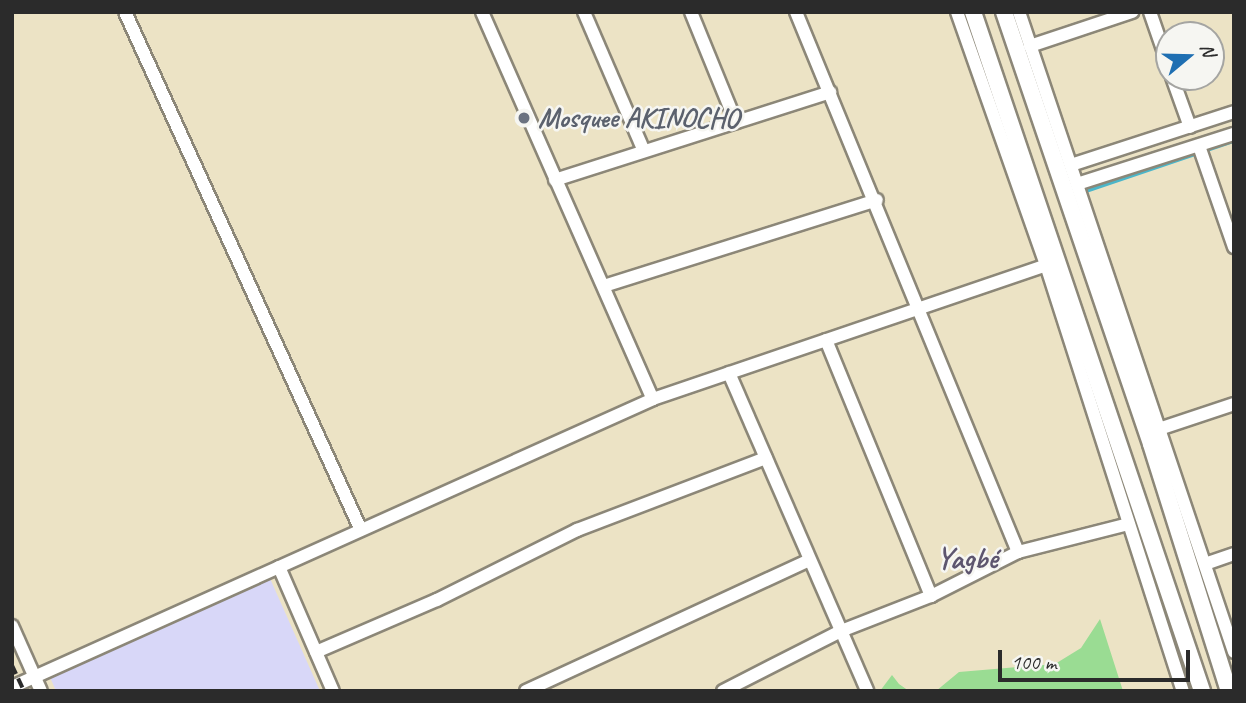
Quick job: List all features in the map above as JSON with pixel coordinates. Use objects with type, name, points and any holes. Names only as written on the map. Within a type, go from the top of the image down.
[{"type":"street","points":[[125,12],[361,530]]},
{"type":"street","points":[[482,12],[653,399]]},
{"type":"street","points":[[584,12],[644,152]]},
{"type":"street","points":[[691,12],[736,122]]},
{"type":"street","points":[[796,12],[877,200],[1018,552]]},
{"type":"street","points":[[957,12],[1046,265],[1183,691]]},
{"type":"street","points":[[973,12],[1202,691]]},
{"type":"street","points":[[1004,12],[1151,444],[1229,691]]},
{"type":"street","points":[[1019,12],[1162,428],[1234,652]]},
{"type":"street","points":[[1030,46],[1132,12]]},
{"type":"street","points":[[1177,91],[1190,127]]},
{"type":"street","points":[[555,180],[830,92]]},
{"type":"street","points":[[1071,165],[1234,113]]},
{"type":"street","points":[[1077,184],[1234,134]]},
{"type":"street","points":[[1199,146],[1234,247]]},
{"type":"street","points":[[604,286],[877,200]]},
{"type":"street","points":[[12,687],[653,399],[1046,265]]},
{"type":"street","points":[[826,340],[931,596]]},
{"type":"street","points":[[729,373],[867,691]]},
{"type":"street","points":[[1162,428],[1234,404]]},
{"type":"street","points":[[316,652],[438,600],[577,530],[766,458]]},
{"type":"street","points":[[730,689],[841,631],[931,596],[1018,552],[1129,524]]},
{"type":"street","points":[[1205,564],[1234,554]]},
{"type":"street","points":[[526,691],[809,560]]},
{"type":"street","points":[[279,567],[333,691]]},
{"type":"street","points":[[12,626],[41,691]]},
{"type":"shaded area","points":[[268,574],[320,691],[56,691],[49,675]]},
{"type":"green space","points":[[1100,619],[1123,691],[936,691],[959,672],[1055,664],[1081,648]]},
{"type":"green space","points":[[892,675],[899,684],[909,691],[880,691]]},
{"type":"waterway","points":[[1083,192],[1234,141]]},
{"type":"railway","points":[[12,665],[24,691]]},
{"type":"place","name":"Mosquee AKINOCHO","points":[[524,118]]},
{"type":"district","name":"Yagbé","points":[[967,558]]}]
